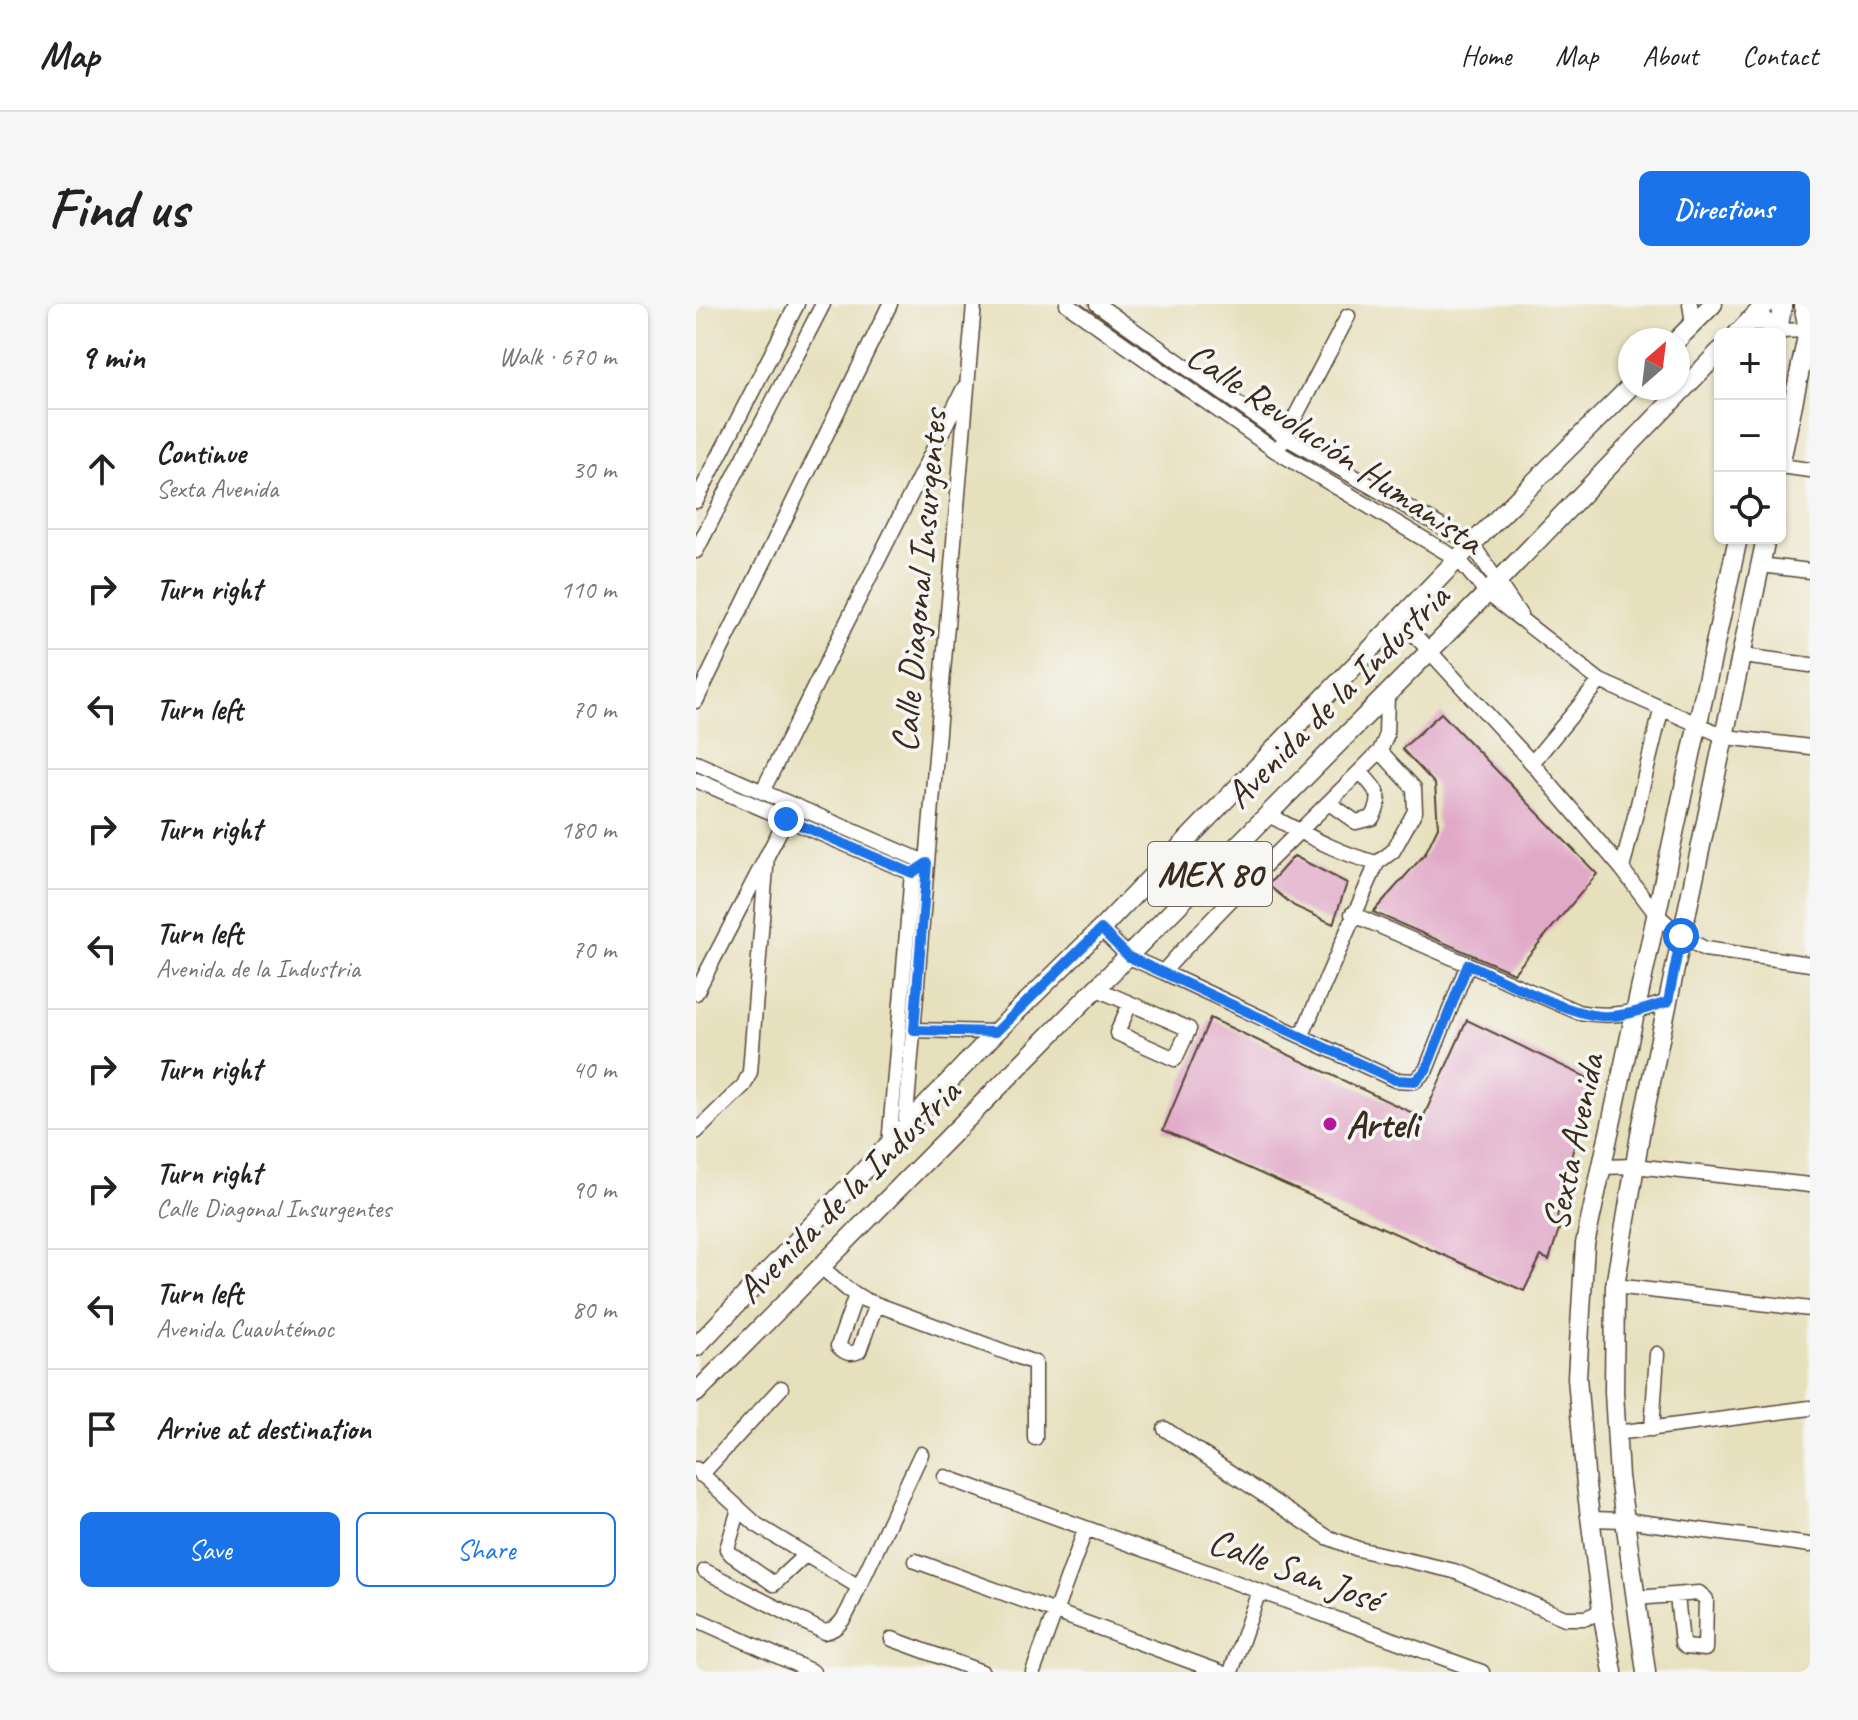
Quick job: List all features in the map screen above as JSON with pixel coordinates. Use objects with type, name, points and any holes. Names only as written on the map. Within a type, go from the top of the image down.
[{"type":"main road","points":[[1689,328],[1713,304]]},
{"type":"main road","points":[[1743,328],[1766,304]]},
{"type":"main road","points":[[1778,328],[1783,304]]},
{"type":"main road","points":[[1786,441],[1805,363],[1809,327],[1803,304]]},
{"type":"main road","points":[[1743,328],[1764,321],[1772,328]]},
{"type":"main road","name":"Avenida de la Industria","points":[[696,1393],[1269,815],[1714,357]]},
{"type":"main road","name":"Avenida de la Industria","points":[[696,1347],[996,1032],[1101,929],[1472,544],[1618,399]]},
{"type":"main road","name":"Sexta Avenida","points":[[1613,1672],[1590,1519],[1577,1377],[1585,1244],[1737,544]]},
{"type":"main road","name":"Sexta Avenida","points":[[1646,1672],[1616,1433],[1615,1286],[1635,1166],[1681,936],[1726,737],[1765,544]]},
{"type":"street","points":[[696,551],[823,304]]},
{"type":"street","points":[[696,701],[890,304]]},
{"type":"street","name":"Calle Diagonal Insurgentes","points":[[905,1130],[974,304]]},
{"type":"street","name":"Calle Revolución Humanista","points":[[1067,304],[1276,451],[1459,560],[1493,586]]},
{"type":"street","name":"Calle Revolución Humanista","points":[[1097,304],[1285,437],[1472,544],[1493,586]]},
{"type":"street","points":[[1690,304],[1693,324]]},
{"type":"street","points":[[696,501],[700,484],[796,306],[816,319]]},
{"type":"street","points":[[1276,451],[1348,316]]},
{"type":"street","points":[[1786,331],[1809,327]]},
{"type":"street","points":[[762,792],[968,381]]},
{"type":"street","points":[[1786,467],[1810,470]]},
{"type":"street","points":[[700,484],[724,497]]},
{"type":"street","points":[[1760,565],[1810,571]]},
{"type":"street","points":[[1493,586],[1526,625],[1600,681],[1661,711],[1726,737],[1810,747]]},
{"type":"street","points":[[1401,620],[1532,763],[1656,914],[1681,936],[1705,949],[1810,964]]},
{"type":"street","points":[[1743,656],[1810,665]]},
{"type":"street","points":[[1532,763],[1600,681]]},
{"type":"street","points":[[1163,972],[1261,868],[1380,751],[1386,737],[1387,693]]},
{"type":"street","points":[[1622,869],[1661,711]]},
{"type":"street","points":[[1302,1035],[1352,914],[1377,863],[1393,851],[1415,811],[1414,788],[1380,751]]},
{"type":"street","points":[[696,763],[762,792],[786,819],[912,873]]},
{"type":"street","points":[[1329,803],[1356,822],[1372,818],[1379,806],[1378,794],[1360,771]]},
{"type":"street","points":[[696,780],[927,863]]},
{"type":"street","points":[[1269,815],[1301,832],[1377,863]]},
{"type":"street","points":[[696,993],[786,819]]},
{"type":"street","points":[[1237,846],[1261,868]]},
{"type":"street","points":[[696,1132],[744,1085],[750,1072],[767,855]]},
{"type":"street","points":[[912,873],[927,863]]},
{"type":"street","points":[[889,1145],[912,873]]},
{"type":"street","points":[[1352,914],[1578,1012],[1603,1017],[1668,1002]]},
{"type":"street","points":[[1101,929],[1129,957],[1395,1080],[1415,1081],[1426,1070],[1468,964]]},
{"type":"street","points":[[1097,989],[1189,1029],[1175,1059],[1117,1033],[1130,1004]]},
{"type":"street","points":[[914,1030],[996,1032]]},
{"type":"street","points":[[1602,1167],[1635,1166],[1810,1185]]},
{"type":"street","points":[[821,1267],[856,1295],[876,1304],[1035,1363],[1035,1438]]},
{"type":"street","points":[[1615,1286],[1810,1309]]},
{"type":"street","points":[[856,1295],[838,1346],[844,1352],[859,1351],[876,1304]]},
{"type":"street","points":[[1652,1429],[1657,1354]]},
{"type":"street","points":[[781,1388],[698,1472],[768,1533],[859,1587]]},
{"type":"street","points":[[1616,1433],[1810,1408]]},
{"type":"street","points":[[1165,1429],[1327,1537],[1358,1549],[1454,1571],[1565,1618],[1586,1618],[1602,1611]]},
{"type":"street","points":[[705,1571],[824,1632],[831,1631],[841,1624],[921,1454]]},
{"type":"street","name":"Calle San José","points":[[945,1477],[1482,1672]]},
{"type":"street","points":[[739,1509],[727,1549],[774,1584],[805,1555]]},
{"type":"street","points":[[1590,1519],[1625,1520],[1810,1545]]},
{"type":"street","points":[[1033,1672],[1086,1528]]},
{"type":"street","points":[[916,1561],[1220,1672]]},
{"type":"street","points":[[1231,1672],[1259,1591]]},
{"type":"street","points":[[1636,1598],[1677,1596]]},
{"type":"street","points":[[696,1619],[813,1672]]},
{"type":"street","points":[[892,1639],[982,1672]]},
{"type":"building","points":[[1441,713],[1597,874],[1514,973],[1373,912],[1425,854],[1438,827],[1435,784],[1402,749]]},
{"type":"building","points":[[1294,856],[1347,883],[1333,924],[1294,906],[1268,885]]},
{"type":"building","points":[[1210,1018],[1423,1118],[1467,1020],[1590,1079],[1557,1217],[1562,1220],[1549,1260],[1541,1256],[1524,1291],[1163,1130]]},
{"type":"place","name":"Arteli","points":[[1330,1124]]},
{"type":"route","points":[[786,819],[912,873],[927,863],[914,1030],[996,1032],[1101,929],[1129,957],[1395,1080],[1415,1081],[1426,1070],[1468,964],[1578,1012],[1603,1017],[1668,1002],[1681,936]]}]
